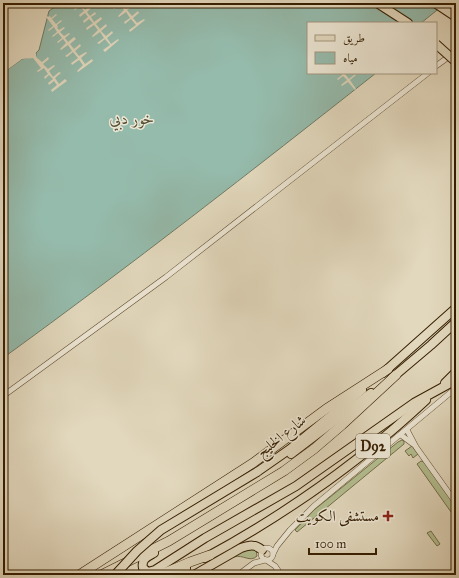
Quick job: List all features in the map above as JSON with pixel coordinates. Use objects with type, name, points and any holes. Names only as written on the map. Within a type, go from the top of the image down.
[{"type":"highway","points":[[79,575],[247,467],[326,409],[388,369]]},
{"type":"highway","points":[[101,575],[169,541],[274,478],[314,449],[356,413],[396,375]]},
{"type":"highway","points":[[160,575],[210,555]]},
{"type":"main road","points":[[377,3],[406,22]]},
{"type":"main road","points":[[435,3],[456,17]]},
{"type":"main road","points":[[437,45],[456,62]]},
{"type":"main road","name":"شارع الخليج","points":[[115,575],[137,551],[161,530],[260,470],[290,448],[388,369],[456,308]]},
{"type":"main road","points":[[260,470],[296,451],[396,375],[456,322]]},
{"type":"main road","name":"D92","points":[[172,575],[210,555],[283,511],[342,470],[397,427],[456,372]]},
{"type":"main road","points":[[222,510],[206,523],[145,558],[142,564],[144,569],[148,572],[155,570],[205,538],[290,490],[382,428],[414,404],[456,380]]},
{"type":"main road","points":[[194,575],[241,548],[253,545],[264,550]]},
{"type":"street","points":[[437,65],[456,53]]},
{"type":"street","points":[[3,396],[166,277],[427,74]]},
{"type":"street","points":[[238,575],[254,564],[269,560],[273,556],[279,543],[297,521],[456,388]]},
{"type":"street","points":[[407,430],[416,447],[456,503]]},
{"type":"street","points":[[401,435],[416,447]]},
{"type":"street","points":[[254,564],[264,550],[279,543]]},
{"type":"street","points":[[264,550],[272,550],[275,566],[281,575]]},
{"type":"street","points":[[264,550],[262,558],[275,566]]},
{"type":"shaded area","points":[[402,440],[404,441],[404,444],[297,532],[295,530],[314,510]]},
{"type":"shaded area","points":[[412,446],[418,454],[413,458],[411,454],[409,456],[405,451]]},
{"type":"shaded area","points":[[421,461],[425,462],[456,506],[456,519],[417,464]]},
{"type":"shaded area","points":[[431,531],[440,544],[437,546],[427,533]]},
{"type":"shaded area","points":[[246,548],[256,549],[257,556],[252,559],[237,556],[234,557],[233,555]]},
{"type":"water","name":"خور دبي","points":[[60,3],[446,3],[422,22],[307,22],[307,74],[375,74],[284,146],[98,288],[3,358],[3,73],[22,59],[36,56],[36,53],[39,50],[49,11]]},
{"type":"pier","points":[[77,3],[84,3],[81,5],[85,10],[90,6],[91,8],[87,12],[90,16],[95,12],[96,14],[91,17],[94,22],[101,17],[102,19],[96,24],[100,29],[106,24],[107,26],[101,31],[106,36],[112,31],[113,33],[107,38],[111,44],[118,39],[119,40],[105,52],[103,50],[110,45],[105,39],[99,44],[97,43],[104,38],[100,32],[93,37],[92,36],[98,30],[94,25],[87,30],[86,28],[93,23],[89,19],[84,23],[83,21],[88,17],[85,13],[80,17],[79,15],[84,11],[80,6],[75,10],[74,9],[79,5]]},
{"type":"pier","points":[[119,3],[122,3],[126,9],[133,4],[133,6],[127,10],[132,16],[138,11],[139,13],[133,18],[137,23],[144,19],[145,20],[130,32],[129,30],[136,25],[131,19],[125,24],[124,22],[130,18],[126,12],[119,17],[118,16],[124,10],[120,5],[114,9],[113,8]]},
{"type":"pier","points":[[46,14],[51,18],[56,14],[57,15],[52,19],[56,24],[61,20],[62,21],[57,25],[57,28],[59,30],[64,27],[65,28],[60,32],[64,36],[69,33],[70,34],[65,38],[68,42],[74,37],[76,39],[70,44],[74,49],[80,44],[81,46],[75,51],[79,56],[86,52],[87,53],[81,58],[85,64],[92,59],[93,61],[78,72],[77,71],[83,65],[79,60],[72,65],[71,63],[78,58],[73,52],[67,57],[65,56],[72,51],[68,45],[61,50],[60,49],[66,43],[63,39],[58,43],[57,42],[62,38],[58,33],[53,37],[52,36],[57,32],[54,27],[49,31],[48,30],[53,26],[46,17]]},
{"type":"pier","points":[[36,53],[36,57],[42,62],[48,57],[49,59],[43,64],[48,69],[54,65],[55,66],[49,71],[53,77],[59,72],[61,73],[55,78],[59,84],[65,79],[67,81],[52,92],[51,90],[57,85],[54,81],[49,85],[48,83],[53,79],[49,75],[45,79],[44,77],[48,74],[44,68],[38,72],[37,71],[41,68],[33,58],[22,59],[3,73],[3,70],[21,58],[34,55]]},
{"type":"pier","points":[[345,74],[349,79],[355,74],[356,75],[350,80],[356,89],[355,90],[348,82],[342,86],[341,85],[347,80],[343,76],[338,80],[337,79]]},
{"type":"place","name":"مستشفى الكويت","points":[[388,516]]}]
